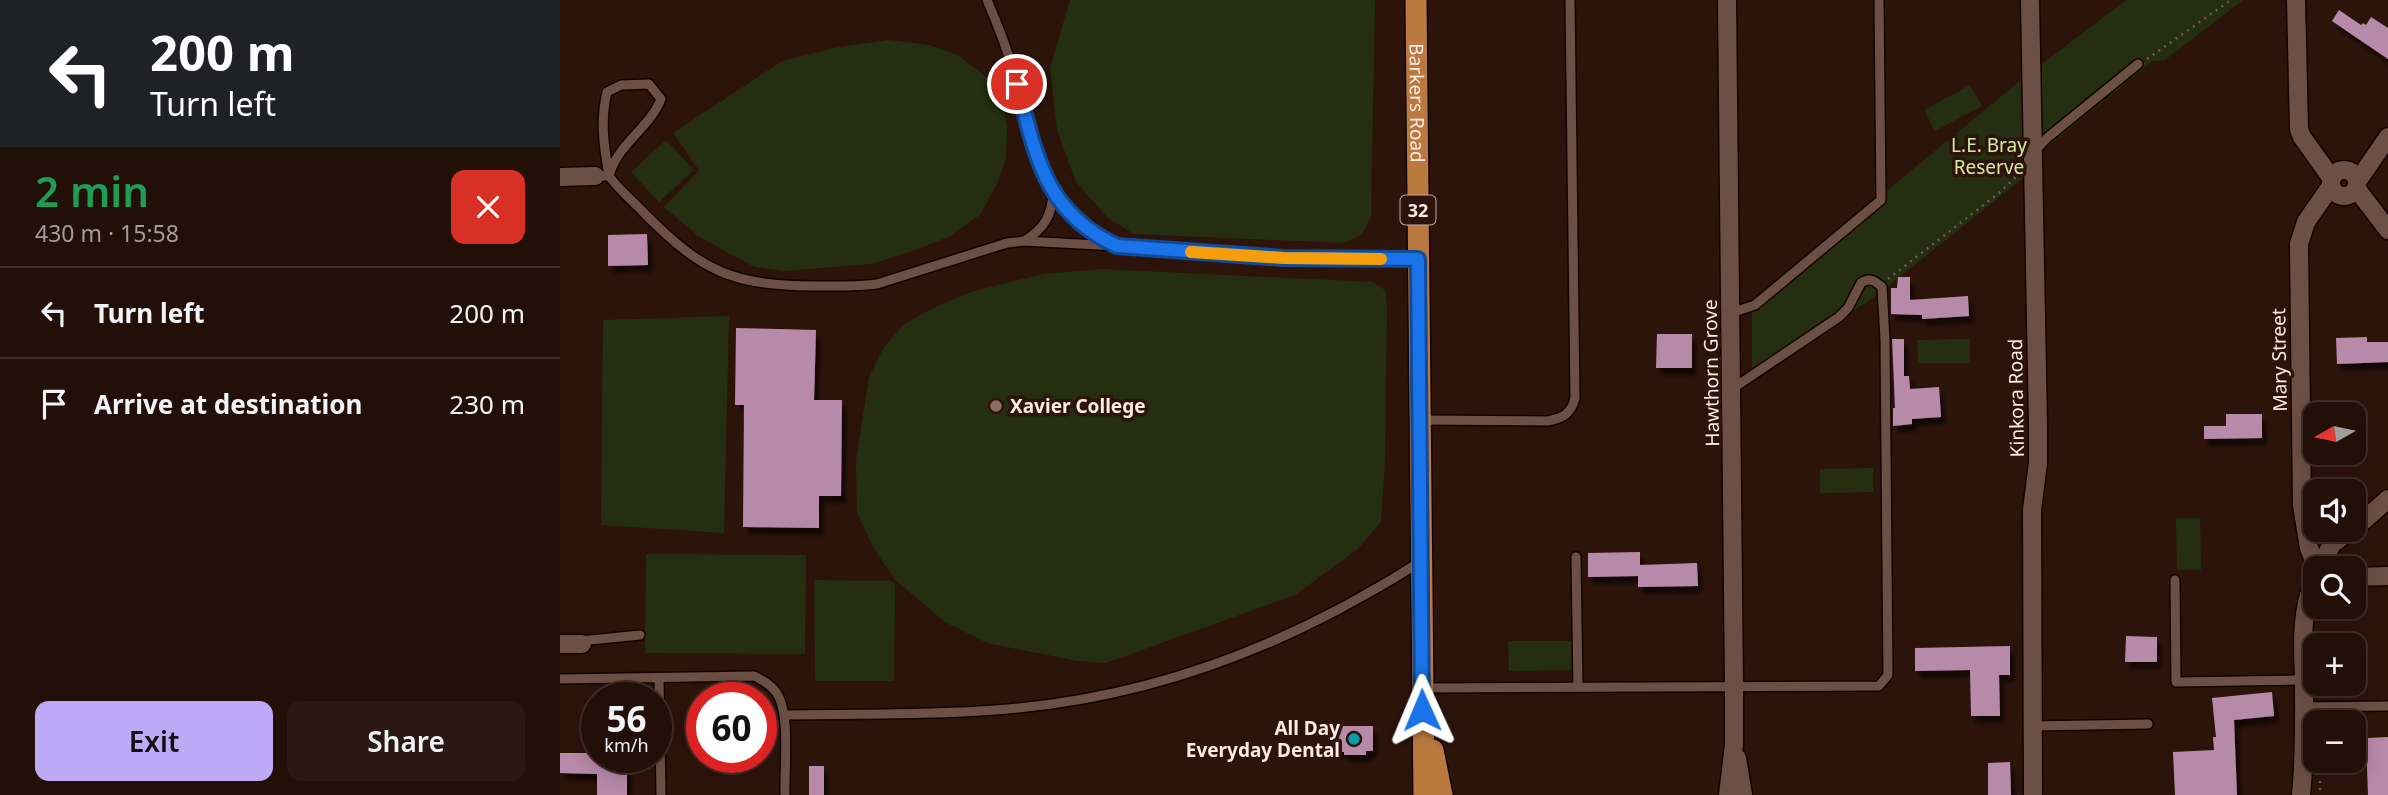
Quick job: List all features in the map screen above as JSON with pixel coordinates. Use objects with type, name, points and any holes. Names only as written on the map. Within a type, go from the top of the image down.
[{"type":"main road","name":"Barkers Road","points":[[1416,0],[1424,795]]},
{"type":"main road","points":[[1422,710],[1441,795]]},
{"type":"street","name":"Hawthorn Grove","points":[[1727,0],[1734,687],[1734,745],[1728,795]]},
{"type":"street","name":"Kinkora Road","points":[[2030,0],[2038,438],[2032,510],[2032,795]]},
{"type":"street","points":[[2296,0],[2298,120],[2302,137],[2388,230]]},
{"type":"street","name":"Mary Street","points":[[2303,559],[2298,556],[2297,545],[2302,505],[2299,244],[2302,228],[2387,138]]},
{"type":"street","points":[[560,177],[602,176]]},
{"type":"street","points":[[2366,518],[2388,499]]},
{"type":"street","points":[[2335,556],[2346,542]]},
{"type":"street","points":[[2366,577],[2388,576]]},
{"type":"street","name":"Mary Street","points":[[2303,588],[2298,595],[2303,633]]},
{"type":"street","points":[[560,644],[582,645]]},
{"type":"street","name":"Mary Street","points":[[2304,696],[2304,707]]},
{"type":"street","name":"Hawthorn Grove","points":[[1734,745],[1744,795]]},
{"type":"street","name":"Mary Street","points":[[2301,795],[2303,772]]},
{"type":"street","name":"Mary Street","points":[[2306,773],[2310,795]]},
{"type":"lane","points":[[987,0],[1006,48],[1038,159],[1054,192],[1077,223],[1094,236],[1117,246]]},
{"type":"lane","points":[[1420,419],[1548,421],[1564,417],[1573,406],[1575,370],[1570,0]]},
{"type":"lane","points":[[1731,313],[1755,305],[1881,200],[1879,0]]},
{"type":"lane","points":[[2033,153],[2047,138],[2138,64]]},
{"type":"lane","points":[[602,176],[657,111],[661,99],[649,83],[621,85],[607,92],[602,118],[602,176],[699,261],[734,277],[765,284],[877,284],[994,246],[1024,241],[1284,258],[1418,259]]},
{"type":"lane","points":[[1024,241],[1046,223],[1054,192]]},
{"type":"lane","points":[[1421,688],[1879,686],[1888,675],[1885,340],[1883,290],[1880,285],[1869,279],[1861,283],[1848,308],[1839,317],[1732,389]]},
{"type":"lane","points":[[1576,557],[1578,687]]},
{"type":"lane","points":[[784,715],[998,710],[1116,692],[1219,663],[1279,639],[1367,594],[1421,561]]},
{"type":"lane","points":[[2175,580],[2176,682],[2303,680]]},
{"type":"lane","points":[[582,645],[580,641],[589,639],[640,635]]},
{"type":"lane","points":[[560,679],[754,676],[764,681],[777,693],[784,715],[785,795]]},
{"type":"lane","points":[[659,678],[662,795]]},
{"type":"lane","points":[[2304,707],[2388,706]]},
{"type":"lane","points":[[2032,726],[2148,724]]},
{"type":"path","points":[[2138,64],[2231,0]]},
{"type":"path","points":[[1880,285],[1999,193],[2020,173],[2033,153]]},
{"type":"green space","points":[[1070,0],[1375,0],[1371,217],[1362,235],[1343,243],[1134,234],[1108,218],[1076,182],[1057,130],[1050,68]]},
{"type":"green space","name":"L.E. Bray Reserve","points":[[2126,0],[2243,0],[2165,60],[2153,61],[2043,150],[2022,179],[1878,294],[1752,380],[1752,302],[2021,80]]},
{"type":"green space","points":[[889,40],[929,45],[958,55],[985,76],[1003,99],[1007,126],[1006,158],[997,184],[980,215],[948,237],[871,264],[785,271],[755,267],[726,252],[697,235],[664,207],[699,170],[673,133],[782,61],[839,47]]},
{"type":"green space","points":[[1970,85],[1982,106],[1935,131],[1924,110]]},
{"type":"green space","points":[[666,140],[694,170],[659,202],[631,172]]},
{"type":"green space","points":[[1101,269],[1373,282],[1385,290],[1387,305],[1385,459],[1381,522],[1358,549],[1295,595],[1106,663],[1078,661],[987,643],[945,622],[895,580],[873,547],[857,513],[856,461],[869,377],[884,347],[904,324],[937,306],[974,291],[1043,274]]},
{"type":"green space","points":[[729,316],[724,533],[601,525],[603,320]]},
{"type":"green space","points":[[1970,339],[1970,363],[1918,363],[1917,340]]},
{"type":"green space","points":[[1873,468],[1873,492],[1820,493],[1820,469]]},
{"type":"green space","points":[[2176,518],[2200,518],[2201,570],[2177,570]]},
{"type":"green space","points":[[646,554],[806,555],[805,654],[645,653]]},
{"type":"green space","points":[[814,580],[891,581],[895,584],[894,681],[815,681]]},
{"type":"green space","points":[[1508,641],[1571,641],[1571,670],[1509,671]]},
{"type":"building","points":[[2339,10],[2361,25],[2366,25],[2371,17],[2388,28],[2388,59],[2332,21]]},
{"type":"building","points":[[647,234],[648,265],[608,266],[608,235]]},
{"type":"building","points":[[1898,277],[1910,277],[1910,300],[1968,296],[1969,316],[1922,319],[1922,315],[1891,314],[1891,288],[1897,288]]},
{"type":"building","points":[[736,328],[816,330],[814,400],[842,400],[841,496],[819,496],[819,528],[743,527],[744,405],[735,405]]},
{"type":"building","points":[[1657,334],[1692,334],[1692,368],[1656,368]]},
{"type":"building","points":[[2367,337],[2367,342],[2388,342],[2388,362],[2337,364],[2336,338]]},
{"type":"building","points":[[1892,339],[1904,339],[1904,376],[1909,376],[1910,389],[1939,387],[1941,417],[1912,419],[1912,424],[1893,426],[1895,408]]},
{"type":"building","points":[[2226,414],[2262,414],[2262,438],[2204,439],[2204,426],[2226,426]]},
{"type":"building","points":[[1640,552],[1640,565],[1697,563],[1698,586],[1638,587],[1638,576],[1588,577],[1588,553]]},
{"type":"building","points":[[2126,636],[2157,637],[2157,662],[2125,662]]},
{"type":"building","points":[[2010,646],[2010,675],[1999,675],[2000,716],[1971,716],[1970,670],[1915,671],[1915,648]]},
{"type":"building","points":[[2272,692],[2274,716],[2234,720],[2237,795],[2175,795],[2173,752],[2214,750],[2213,737],[2216,737],[2212,698]]},
{"type":"building","name":"All Day Everyday Dental","points":[[1335,726],[1373,726],[1373,751],[1366,751],[1366,755],[1344,755],[1344,752],[1336,752]]},
{"type":"building","points":[[2388,737],[2388,795],[2368,795],[2366,738]]},
{"type":"building","points":[[560,753],[581,753],[581,773],[627,773],[627,795],[597,795],[597,774],[560,773]]},
{"type":"building","points":[[2010,762],[2011,795],[1988,795],[1988,763]]},
{"type":"building","points":[[809,766],[824,766],[824,795],[809,795]]},
{"type":"slow traffic","points":[[1191,252],[1284,258],[1381,259]]},
{"type":"place","name":"Xavier College","points":[[996,406]]},
{"type":"place","name":"All Day Everyday Dental","points":[[1354,739]]},
{"type":"route","points":[[1017,84],[1038,159],[1054,192],[1077,223],[1094,236],[1117,246],[1284,258],[1418,259],[1422,710]]}]
